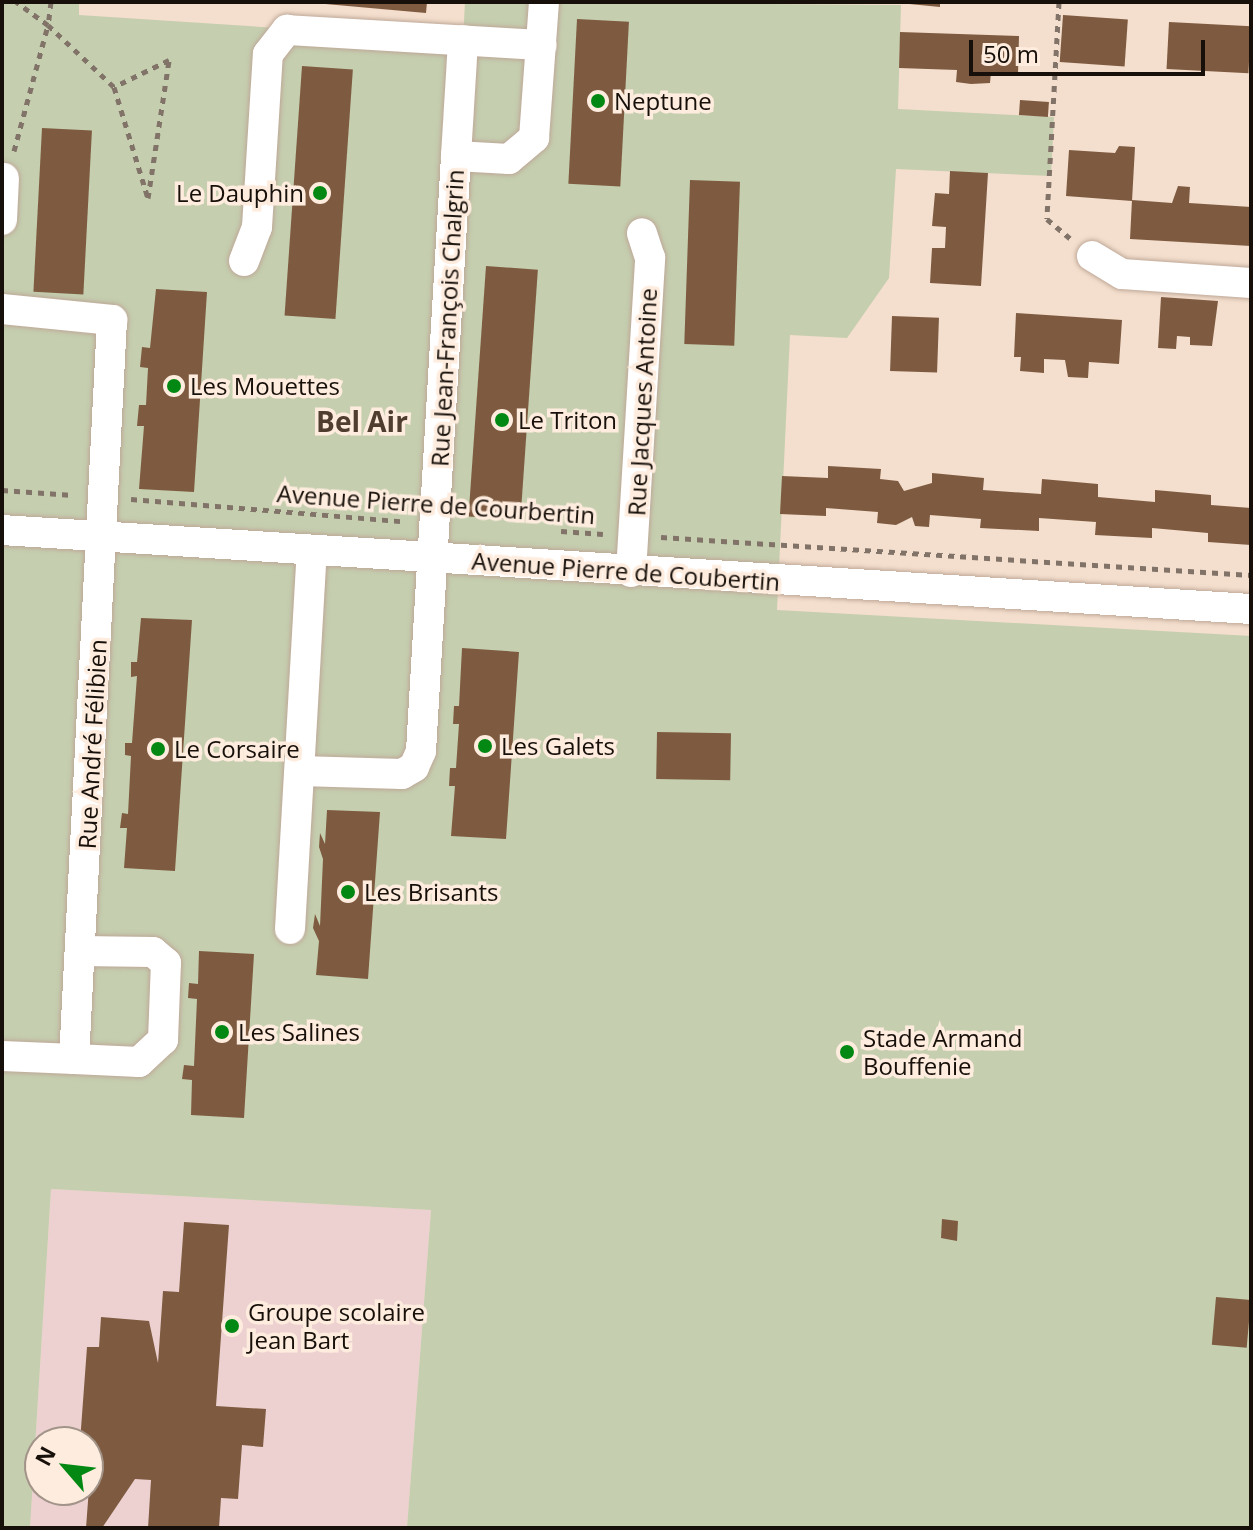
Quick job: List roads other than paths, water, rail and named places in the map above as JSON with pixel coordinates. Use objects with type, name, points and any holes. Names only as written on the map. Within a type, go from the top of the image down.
[{"type":"street","name":"Rue Jean-François Chalgrin","points":[[300,771],[402,774],[414,767],[421,751],[456,156],[509,159],[534,138],[544,2]]},
{"type":"street","points":[[244,261],[257,227],[268,54],[287,30],[542,45]]},
{"type":"street","points":[[456,156],[463,40]]},
{"type":"street","points":[[2,220],[4,178]]},
{"type":"street","name":"Rue Jacques Antoine","points":[[631,572],[650,258],[642,233]]},
{"type":"street","points":[[1092,256],[1122,274],[1251,283]]},
{"type":"street","name":"Rue André Félibien","points":[[2,309],[112,320],[74,1059]]},
{"type":"street","name":"Avenue Pierre de Coubertin","points":[[2,530],[1251,609]]},
{"type":"street","points":[[290,929],[312,551]]},
{"type":"street","points":[[2,1056],[139,1062],[163,1040],[166,963],[153,952],[80,951]]},
{"type":"place","name":"Neptune","points":[[598,101]]},
{"type":"place","name":"Le Dauphin","points":[[320,193]]},
{"type":"place","name":"Les Mouettes","points":[[174,386]]},
{"type":"place","name":"Le Triton","points":[[502,420]]},
{"type":"place","name":"Les Galets","points":[[485,746]]},
{"type":"place","name":"Le Corsaire","points":[[158,749]]},
{"type":"place","name":"Les Brisants","points":[[348,892]]},
{"type":"place","name":"Les Salines","points":[[222,1032]]},
{"type":"place","name":"Stade Armand Bouffenie","points":[[847,1052]]},
{"type":"place","name":"Groupe scolaire Jean Bart","points":[[232,1326]]},
{"type":"district","name":"Bel Air","points":[[362,421]]}]
